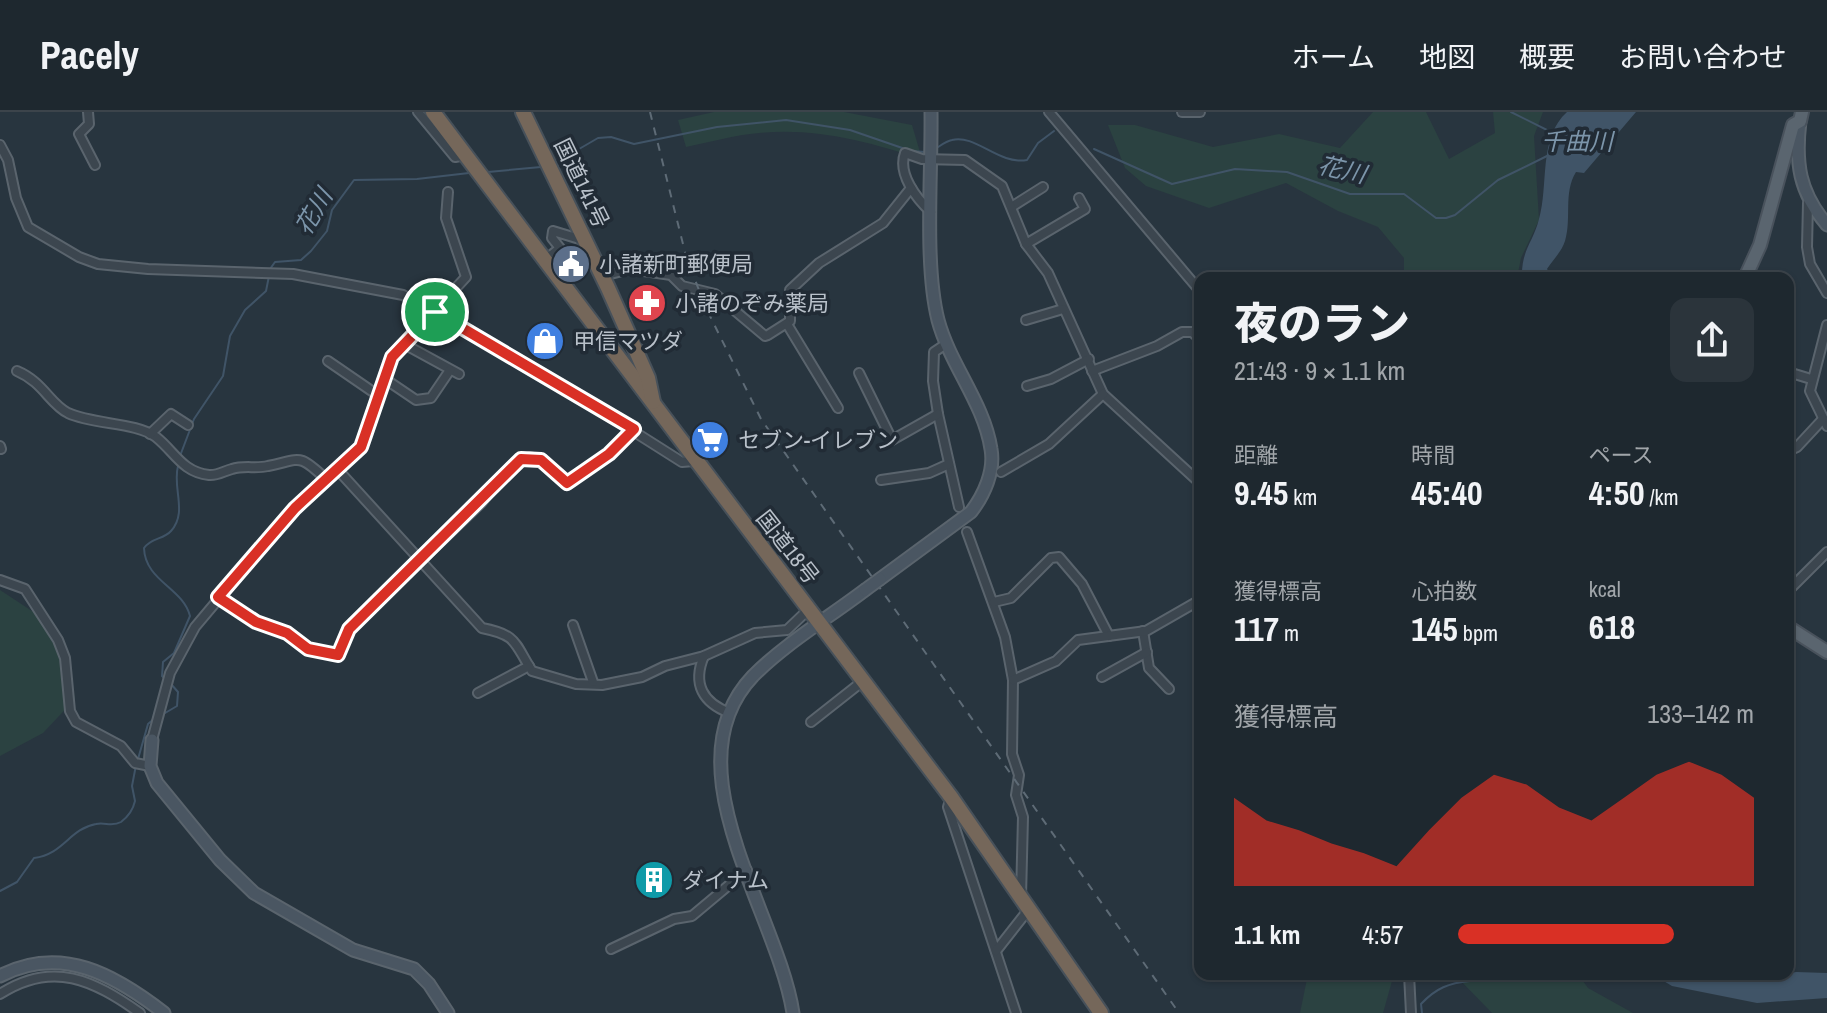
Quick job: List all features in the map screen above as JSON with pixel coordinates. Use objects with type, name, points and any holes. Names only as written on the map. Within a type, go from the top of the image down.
[{"type":"highway","name":"国道18号","points":[[433,112],[951,797],[1101,1013]]},
{"type":"highway","name":"国道141号","points":[[523,112],[603,276],[642,364],[654,407]]},
{"type":"highway","points":[[626,370],[642,364]]},
{"type":"main road","points":[[1748,272],[1760,245],[1793,125],[1801,116]]},
{"type":"main road","points":[[1794,631],[1827,652]]},
{"type":"street","points":[[88,112],[89,124],[79,134],[95,165]]},
{"type":"street","points":[[418,112],[455,157],[466,155]]},
{"type":"street","points":[[793,1013],[720,780],[721,750],[730,713],[752,678],[820,623],[962,520],[979,501],[992,462],[987,432],[946,344],[935,304],[931,112]]},
{"type":"street","points":[[1049,112],[1194,284]]},
{"type":"street","points":[[1182,112],[1200,112]]},
{"type":"street","points":[[1801,116],[1800,174],[1808,203],[1807,247],[1810,264],[1827,293]]},
{"type":"street","points":[[0,145],[8,160],[16,198],[28,227],[98,264],[293,274],[403,295],[634,429],[682,462],[694,461]]},
{"type":"street","points":[[932,213],[911,188],[902,160],[905,153],[965,160],[1002,186],[1013,206],[1026,244],[1048,273],[1103,394],[1194,477]]},
{"type":"street","points":[[1013,206],[1043,187]]},
{"type":"street","points":[[603,276],[630,269],[671,275],[687,289],[715,294],[765,336],[790,321],[790,290],[819,263],[883,223],[911,188]]},
{"type":"street","points":[[448,192],[446,218],[466,277],[392,357],[361,447],[295,508],[195,627],[170,673],[152,740],[150,766],[176,808],[228,869],[254,893],[353,950],[414,969],[429,984],[448,1013]]},
{"type":"street","points":[[1026,244],[1085,209],[1079,198]]},
{"type":"street","points":[[1808,203],[1827,225]]},
{"type":"street","points":[[544,261],[560,248],[552,238],[553,231],[586,241]]},
{"type":"street","points":[[1026,320],[1063,309]]},
{"type":"street","points":[[787,324],[838,408]]},
{"type":"street","points":[[1794,448],[1825,422],[1810,391],[1827,325]]},
{"type":"street","points":[[1092,371],[1157,346],[1182,332],[1194,334]]},
{"type":"street","points":[[385,379],[416,400],[431,398],[454,372],[404,344]]},
{"type":"street","points":[[946,344],[934,352],[933,381],[959,507]]},
{"type":"street","points":[[1027,386],[1051,379],[1089,359]]},
{"type":"street","points":[[328,361],[379,396]]},
{"type":"street","points":[[17,371],[39,383],[68,412],[150,434],[185,468],[212,476],[248,466],[266,467],[296,457],[306,461],[326,479]]},
{"type":"street","points":[[859,373],[892,440],[938,414]]},
{"type":"street","points":[[1794,374],[1811,379]]},
{"type":"street","points":[[1001,472],[1049,444],[1103,394]]},
{"type":"street","points":[[150,434],[171,414],[188,425]]},
{"type":"street","points":[[218,597],[256,622],[287,633],[308,649],[338,655],[349,629],[521,459],[541,460],[567,483],[609,454],[634,429]]},
{"type":"street","points":[[881,480],[929,473],[949,464]]},
{"type":"street","points":[[338,470],[387,527],[423,559],[482,628],[506,633],[519,645],[532,671],[576,684],[593,682],[602,685],[642,677],[665,666],[704,656],[755,633],[787,630],[809,609]]},
{"type":"street","points":[[967,532],[994,602],[1013,680],[1012,754],[1019,775],[1016,795],[1023,817],[1025,903],[996,951]]},
{"type":"street","points":[[1794,585],[1827,552]]},
{"type":"street","points":[[994,602],[1011,598],[1051,558],[1059,557],[1082,584],[1109,636]]},
{"type":"street","points":[[0,580],[25,589],[58,640],[65,658],[70,711],[76,722],[121,746],[135,763],[150,766]]},
{"type":"street","points":[[1013,680],[1056,661],[1078,640],[1143,631],[1194,603]]},
{"type":"street","points":[[573,625],[593,682]]},
{"type":"street","points":[[1143,631],[1149,668],[1169,689]]},
{"type":"street","points":[[1102,677],[1147,652]]},
{"type":"street","points":[[704,656],[698,670],[704,697],[714,707],[730,713]]},
{"type":"street","points":[[478,693],[529,666]]},
{"type":"street","points":[[811,722],[863,681]]},
{"type":"street","points":[[951,797],[948,807],[1016,1013]]},
{"type":"street","points":[[611,949],[674,919],[692,916],[747,870]]},
{"type":"street","points":[[0,976],[32,964],[72,963],[112,977],[164,1013]]},
{"type":"street","points":[[0,994],[28,979],[73,977],[94,984],[140,1013]]},
{"type":"street","points":[[1409,980],[1411,1013]]},
{"type":"green space","points":[[714,112],[844,112],[912,125],[922,159],[862,142],[801,132],[750,134],[686,147],[678,120]]},
{"type":"green space","points":[[1373,112],[1426,112],[1449,159],[1495,133],[1493,112],[1543,112],[1534,136],[1539,220],[1521,258],[1518,272],[1404,272],[1404,258],[1378,227],[1338,211],[1286,183],[1209,208],[1146,186],[1125,168],[1108,125],[1135,125],[1213,147],[1279,134],[1340,148]]},
{"type":"green space","points":[[0,590],[38,615],[64,646],[75,699],[43,733],[0,756]]},
{"type":"green space","points":[[1307,980],[1392,980],[1383,1013],[1300,1013]]},
{"type":"green space","points":[[1460,980],[1582,980],[1588,988],[1633,1013],[1492,1013]]},
{"type":"water","name":"千曲川","points":[[1567,112],[1636,112],[1584,173],[1576,172],[1570,188],[1565,241],[1547,269],[1549,272],[1522,272],[1523,260],[1542,206],[1548,148],[1558,123]]},
{"type":"water","points":[[1794,972],[1827,973],[1827,998],[1757,1003],[1672,986],[1662,980],[1794,980]]},
{"type":"waterway","points":[[1511,112],[1553,133]]},
{"type":"waterway","name":"花川","points":[[555,163],[598,138],[611,137],[634,144],[717,127],[786,120],[850,130],[911,151],[925,152]]},
{"type":"waterway","name":"花川","points":[[935,149],[961,139],[1006,158],[1027,160],[1038,143],[1054,131]]},
{"type":"waterway","name":"花川","points":[[1094,149],[1172,184],[1235,169],[1287,172],[1350,194],[1404,194],[1436,218],[1455,215],[1498,180],[1547,156]]},
{"type":"waterway","name":"花川","points":[[488,172],[541,167]]},
{"type":"waterway","name":"花川","points":[[270,269],[275,262],[301,260],[311,251],[327,231],[332,210],[354,180],[417,179],[469,173]]},
{"type":"waterway","name":"花川","points":[[180,456],[194,419],[223,376],[230,336],[245,310],[266,291],[269,276]]},
{"type":"waterway","name":"花川","points":[[166,680],[162,676],[163,662],[174,653],[190,616],[180,598],[151,569],[144,548],[168,534],[176,524],[179,508],[178,466]]},
{"type":"waterway","name":"花川","points":[[160,716],[177,706],[178,692],[171,684]]},
{"type":"waterway","name":"花川","points":[[138,759],[148,724],[155,718]]},
{"type":"waterway","name":"花川","points":[[0,891],[17,882],[34,858],[53,852],[79,831],[96,824],[115,824],[124,820],[135,801],[132,786],[136,765]]},
{"type":"waterway","points":[[1422,1013],[1421,1004],[1432,994],[1449,985],[1471,980]]},
{"type":"railway","points":[[650,112],[686,256],[705,306],[761,419],[1179,1013]]},
{"type":"place","name":"小諸新町郵便局","points":[[571,264]]},
{"type":"place","name":"小諸のぞみ薬局","points":[[647,303]]},
{"type":"place","name":"甲信マツダ","points":[[545,341]]},
{"type":"place","name":"セブン-イレブン","points":[[710,440]]},
{"type":"place","name":"ダイナム","points":[[654,880]]},
{"type":"route","points":[[435,312],[634,429],[609,454],[567,483],[541,460],[530,457],[521,459],[510,467],[481,503],[349,629],[338,655],[308,649],[287,633],[256,622],[218,597],[295,508],[361,447],[392,357],[435,312]]}]
